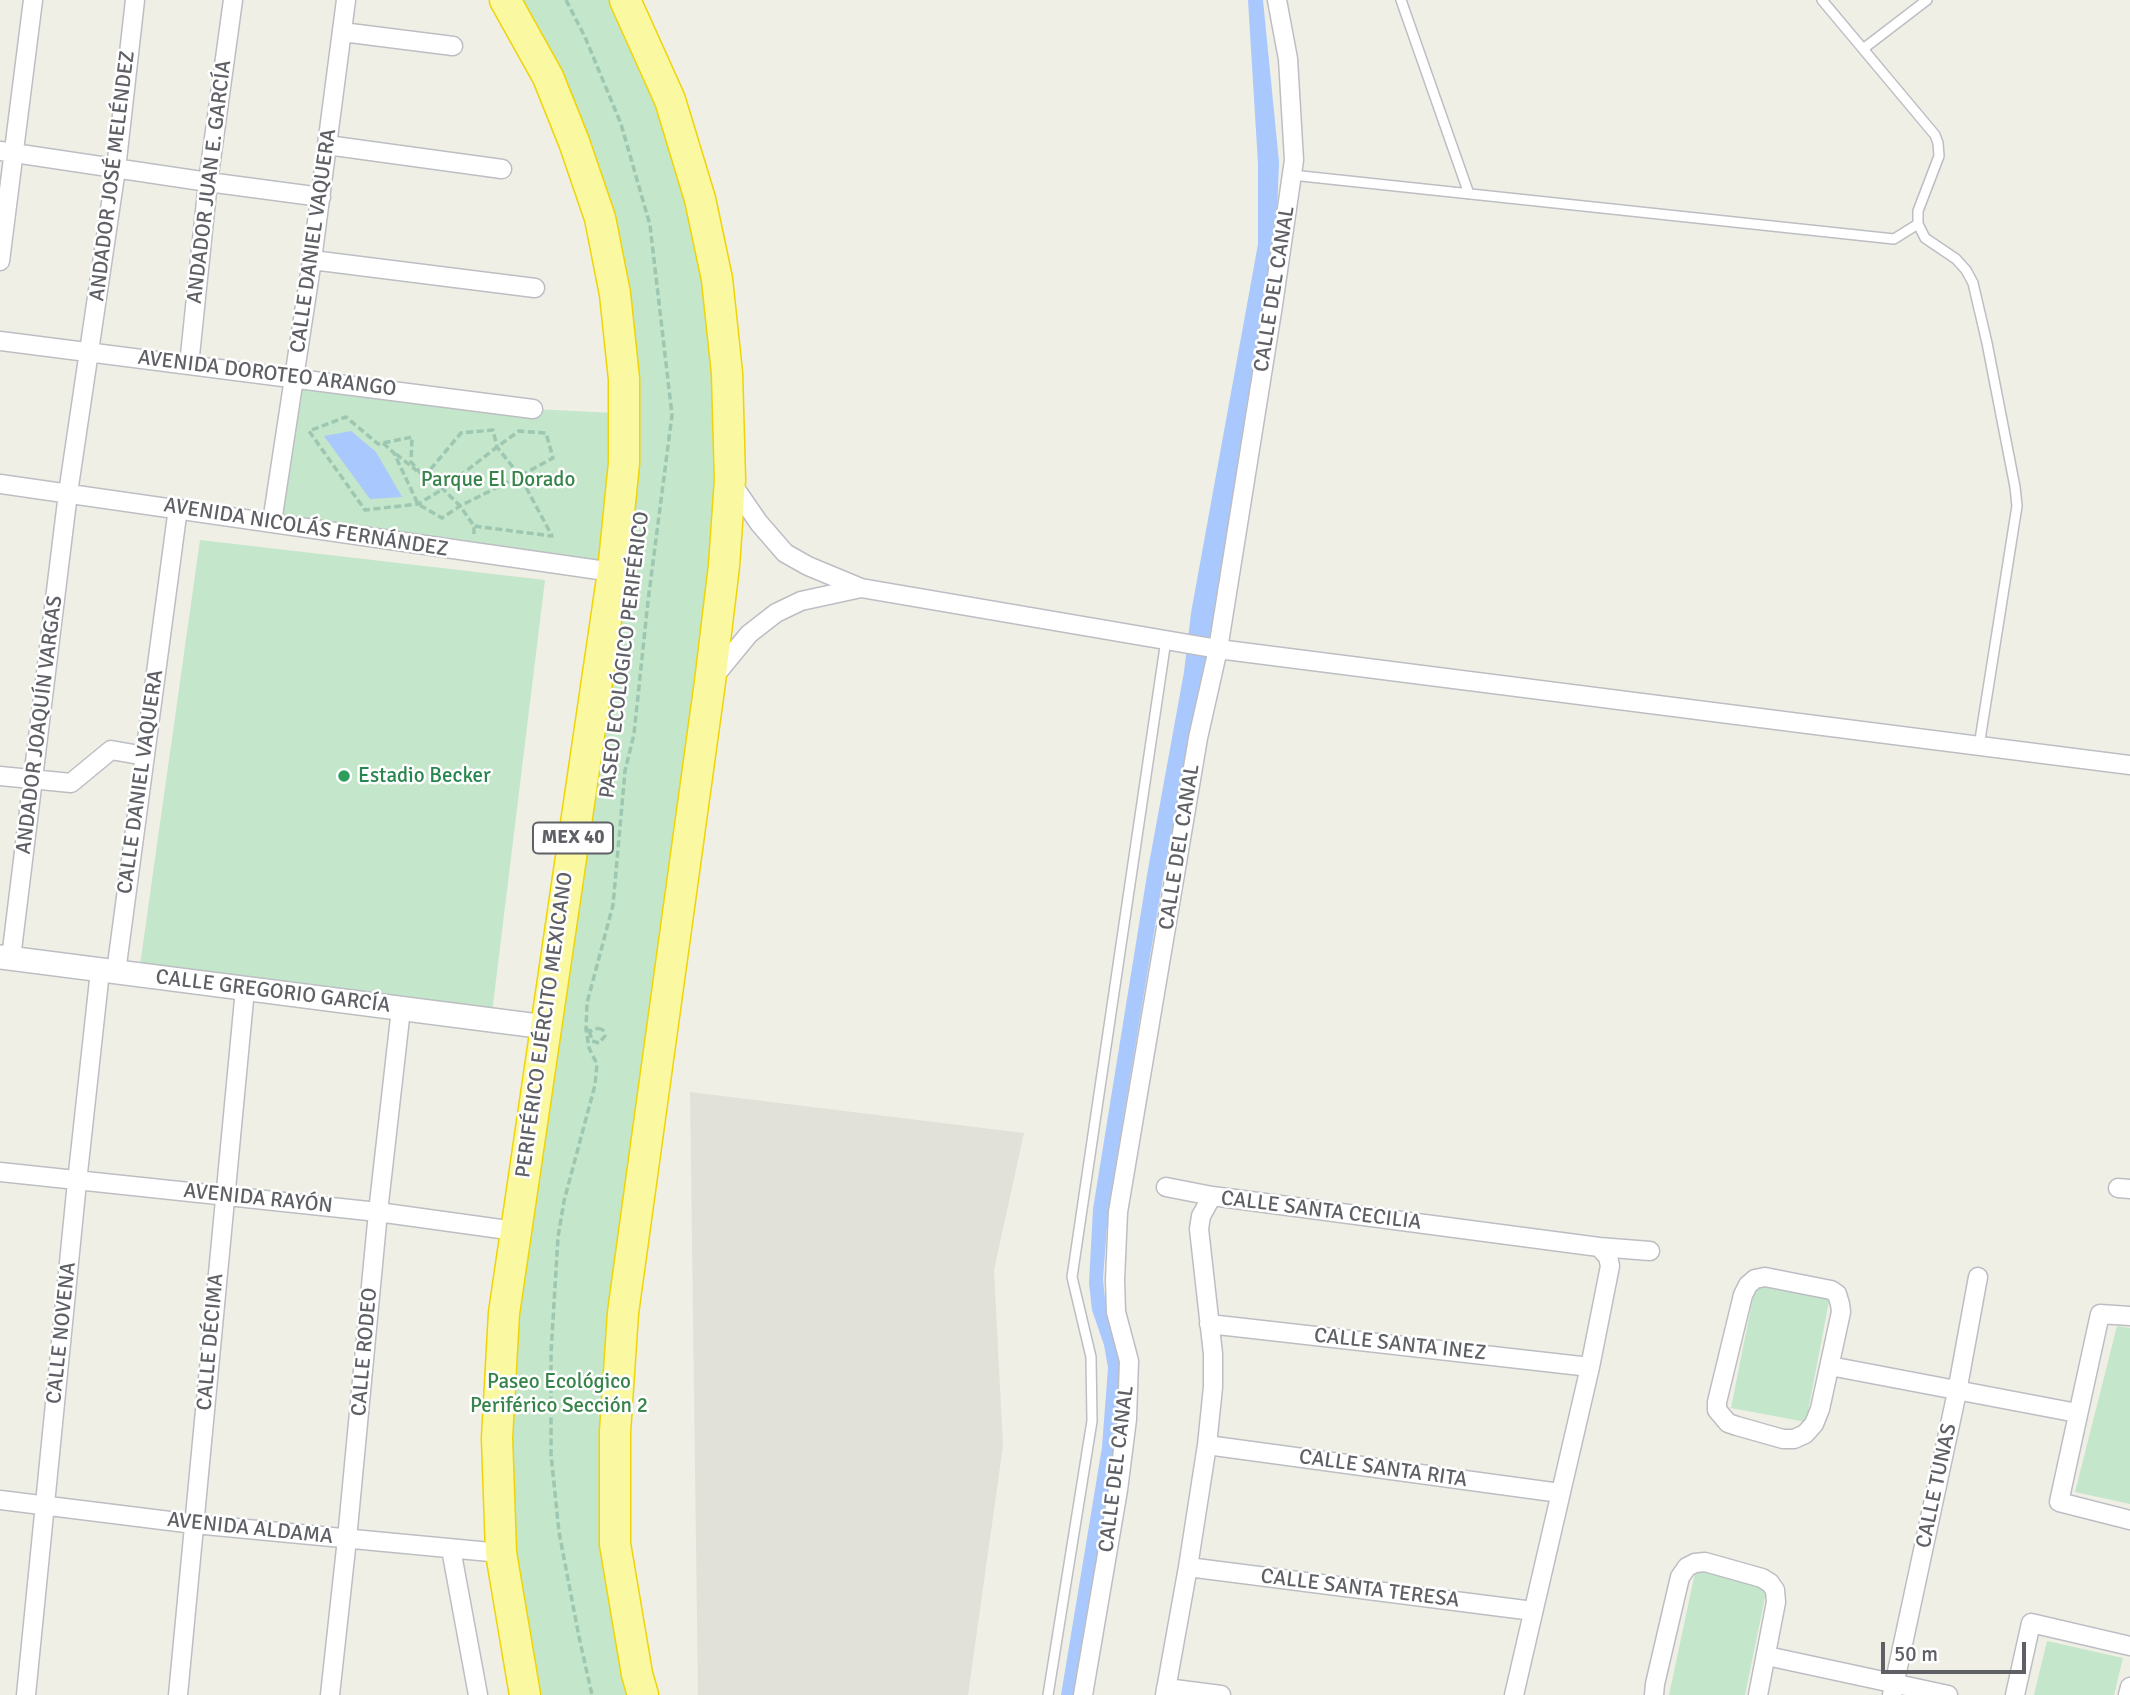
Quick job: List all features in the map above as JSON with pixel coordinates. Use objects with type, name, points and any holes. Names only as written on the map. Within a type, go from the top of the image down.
[{"type":"highway","name":"PERIFÉRICO EJÉRCITO MEXICANO","points":[[505,0],[548,77],[575,142],[600,218],[612,281],[624,379],[624,463],[613,572],[504,1313],[497,1438],[501,1553],[525,1695]]},
{"type":"highway","points":[[625,0],[670,100],[700,199],[717,279],[727,373],[730,481],[724,566],[710,682],[623,1313],[615,1432],[615,1544],[637,1675],[643,1695]]},
{"type":"street","points":[[0,261],[7,152],[33,0]]},
{"type":"street","name":"ANDADOR JOSÉ MELÉNDEZ","points":[[68,493],[116,169],[135,0]]},
{"type":"street","name":"ANDADOR JUAN E. GARCÍA","points":[[189,365],[208,182],[233,0]]},
{"type":"street","name":"CALLE DANIEL VAQUERA","points":[[272,522],[296,377],[346,0]]},
{"type":"street","name":"CALLE DEL CANAL","points":[[1083,1695],[1118,1490],[1127,1419],[1129,1361],[1116,1312],[1118,1212],[1198,738],[1218,649],[1294,160],[1288,59],[1276,0]]},
{"type":"street","points":[[342,32],[453,46]]},
{"type":"street","points":[[327,145],[502,169]]},
{"type":"street","points":[[7,152],[321,197]]},
{"type":"street","points":[[312,260],[535,288]]},
{"type":"street","name":"AVENIDA DOROTEO ARANGO","points":[[0,341],[533,409]]},
{"type":"street","points":[[730,481],[759,523],[785,553],[808,566],[861,588],[1218,649],[2130,765]]},
{"type":"street","name":"AVENIDA NICOLÁS FERNÁNDEZ","points":[[0,484],[613,572]]},
{"type":"street","name":"ANDADOR JOAQUÍN VARGAS","points":[[6,958],[33,780],[68,493]]},
{"type":"street","name":"CALLE DANIEL VAQUERA","points":[[108,971],[145,756],[178,508]]},
{"type":"street","points":[[710,682],[749,634],[776,613],[801,601],[861,588]]},
{"type":"street","points":[[0,776],[71,783],[111,750],[145,756]]},
{"type":"street","name":"CALLE GREGORIO GARCÍA","points":[[6,958],[546,1027]]},
{"type":"street","name":"CALLE NOVENA","points":[[26,1695],[77,1182],[108,971]]},
{"type":"street","name":"CALLE DÉCIMA","points":[[178,1695],[245,989]]},
{"type":"street","name":"CALLE RODEO","points":[[330,1695],[401,1009]]},
{"type":"street","name":"AVENIDA RAYÓN","points":[[0,1172],[378,1212],[515,1231]]},
{"type":"street","points":[[1166,1187],[1212,1196]]},
{"type":"street","name":"CALLE SANTA CECILIA","points":[[1165,1691],[1188,1567],[1213,1387],[1213,1354],[1199,1229],[1201,1216],[1212,1196],[1599,1247],[1650,1251]]},
{"type":"street","points":[[1514,1695],[1590,1367],[1610,1266],[1608,1257],[1599,1247]]},
{"type":"street","points":[[1765,1277],[1820,1287],[1837,1294],[1841,1312],[1830,1366],[1814,1424],[1805,1434],[1794,1439],[1783,1439],[1728,1423],[1717,1410],[1743,1295],[1755,1279],[1765,1277]]},
{"type":"street","name":"CALLE TUNAS","points":[[1893,1689],[1957,1392],[1978,1277]]},
{"type":"street","points":[[2130,1316],[2100,1314],[2059,1502],[2130,1520]]},
{"type":"street","name":"CALLE SANTA INEZ","points":[[1209,1324],[1590,1367]]},
{"type":"street","points":[[1830,1366],[2077,1413]]},
{"type":"street","name":"CALLE SANTA RITA","points":[[1207,1445],[1560,1493]]},
{"type":"street","name":"AVENIDA ALDAMA","points":[[0,1500],[194,1524],[501,1553]]},
{"type":"street","points":[[451,1549],[478,1695]]},
{"type":"street","points":[[1654,1695],[1681,1577],[1687,1567],[1705,1562],[1762,1578],[1775,1590],[1776,1602],[1758,1695]]},
{"type":"street","name":"CALLE SANTA TERESA","points":[[1188,1567],[1532,1611]]},
{"type":"street","points":[[2015,1695],[2031,1623],[2130,1646]]},
{"type":"street","points":[[1767,1656],[1893,1689],[1948,1695]]},
{"type":"street","points":[[2128,1695],[2130,1687]]},
{"type":"street","points":[[1165,1691],[1221,1695]]},
{"type":"lane","points":[[1401,0],[1469,194]]},
{"type":"lane","points":[[1822,0],[1928,124],[1938,143],[1939,156],[1918,211],[1918,224],[1925,237],[1956,259],[1966,270],[1973,283],[1987,343],[2017,506],[1979,746]]},
{"type":"lane","points":[[1863,49],[1927,0]]},
{"type":"lane","points":[[1292,175],[1894,239],[1918,224]]},
{"type":"lane","points":[[1048,1695],[1092,1421],[1091,1357],[1072,1277],[1166,640]]},
{"type":"path","name":"PASEO ECOLÓGICO PERIFÉRICO","points":[[566,0],[585,37],[621,124],[650,226],[672,415],[634,734],[625,771],[612,905],[587,1003],[586,1029],[589,1048],[597,1064],[595,1085],[564,1201],[558,1237],[551,1353],[551,1454],[559,1532],[592,1695]]},
{"type":"path","points":[[394,453],[418,504],[442,518],[553,458],[547,433],[519,431],[443,489],[418,504],[365,509],[309,431],[346,417],[378,444],[412,437],[411,462],[424,477]]},
{"type":"path","points":[[424,477],[461,433],[493,430],[497,447],[520,476],[551,536],[474,526]]},
{"type":"path","points":[[383,443],[443,489],[460,506],[474,526],[476,554]]},
{"type":"path","points":[[600,1028],[605,1039],[599,1043],[594,1042],[586,1029],[591,1031],[600,1028]]},
{"type":"shaded area","points":[[690,1092],[1024,1133],[994,1270],[1003,1446],[968,1695],[698,1695]]},
{"type":"green space","name":"Paseo Ecológico Periférico Sección 2","points":[[511,0],[620,0],[694,187],[729,481],[611,1464],[640,1695],[534,1695],[512,1594],[502,1407],[590,746],[619,311]]},
{"type":"green space","name":"Parque El Dorado","points":[[296,378],[533,409],[614,413],[604,570],[273,522]]},
{"type":"green space","name":"Estadio Becker","points":[[200,540],[545,580],[491,1021],[139,972]]},
{"type":"green space","points":[[1756,1282],[1830,1296],[1806,1422],[1731,1408]]},
{"type":"green space","points":[[2117,1326],[2130,1328],[2130,1504],[2075,1492]]},
{"type":"green space","points":[[1696,1568],[1768,1583],[1745,1695],[1669,1695]]},
{"type":"green space","points":[[2047,1641],[2123,1658],[2114,1695],[2034,1695]]},
{"type":"water","points":[[1248,0],[1263,0],[1279,162],[1276,240],[1214,618],[1163,878],[1108,1212],[1103,1279],[1105,1299],[1118,1341],[1123,1369],[1117,1453],[1076,1695],[1061,1695],[1102,1447],[1108,1368],[1104,1345],[1092,1310],[1089,1283],[1093,1209],[1147,875],[1184,672],[1191,613],[1258,244],[1258,164]]},
{"type":"water","points":[[351,431],[376,452],[402,497],[370,499],[324,436]]},
{"type":"place","name":"Estadio Becker","points":[[344,776]]}]
